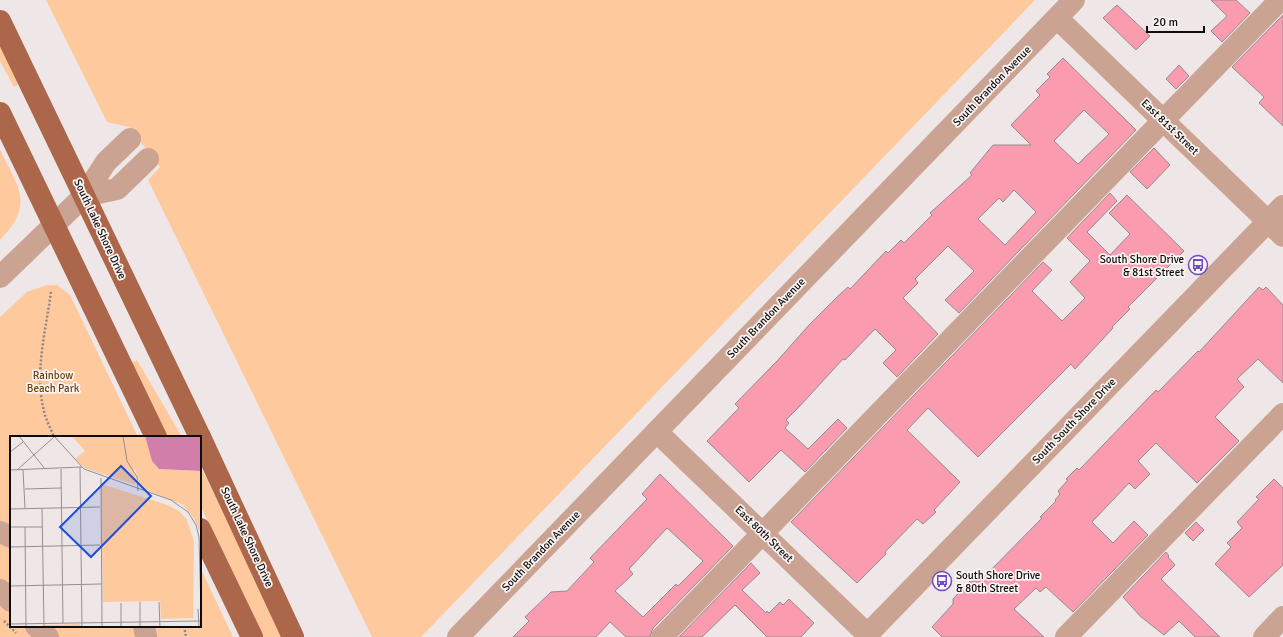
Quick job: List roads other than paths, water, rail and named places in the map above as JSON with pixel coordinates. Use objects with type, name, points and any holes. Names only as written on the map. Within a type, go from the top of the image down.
[{"type":"main road","name":"South Lake Shore Drive","points":[[0,20],[200,436]]},
{"type":"main road","points":[[0,113],[53,226],[156,436]]},
{"type":"main road","name":"South Lake Shore Drive","points":[[201,439],[293,637]]},
{"type":"main road","points":[[201,531],[252,637]]},
{"type":"street","name":"South Brandon Avenue","points":[[458,637],[1074,0]]},
{"type":"street","points":[[662,637],[1280,0]]},
{"type":"street","name":"East 81st Street","points":[[1056,18],[1283,236]]},
{"type":"street","points":[[0,277],[84,196],[106,162],[130,139]]},
{"type":"street","points":[[84,196],[117,189],[148,159]]},
{"type":"street","name":"South South Shore Drive","points":[[868,636],[1283,206]]},
{"type":"street","points":[[1066,637],[1283,414]]},
{"type":"street","name":"East 80th Street","points":[[657,432],[868,636]]},
{"type":"street","points":[[0,532],[10,537]]},
{"type":"street","points":[[0,590],[10,600]]},
{"type":"street","points":[[1264,637],[1283,617]]},
{"type":"street","points":[[37,627],[48,637]]},
{"type":"street","points":[[144,627],[146,637]]},
{"type":"place","name":"South Shore Drive & 81st Street","points":[[1198,265]]},
{"type":"place","name":"South Shore Drive & 80th Street","points":[[942,581]]},
{"type":"park label","name":"Rainbow Beach Park","points":[[53,381]]}]
